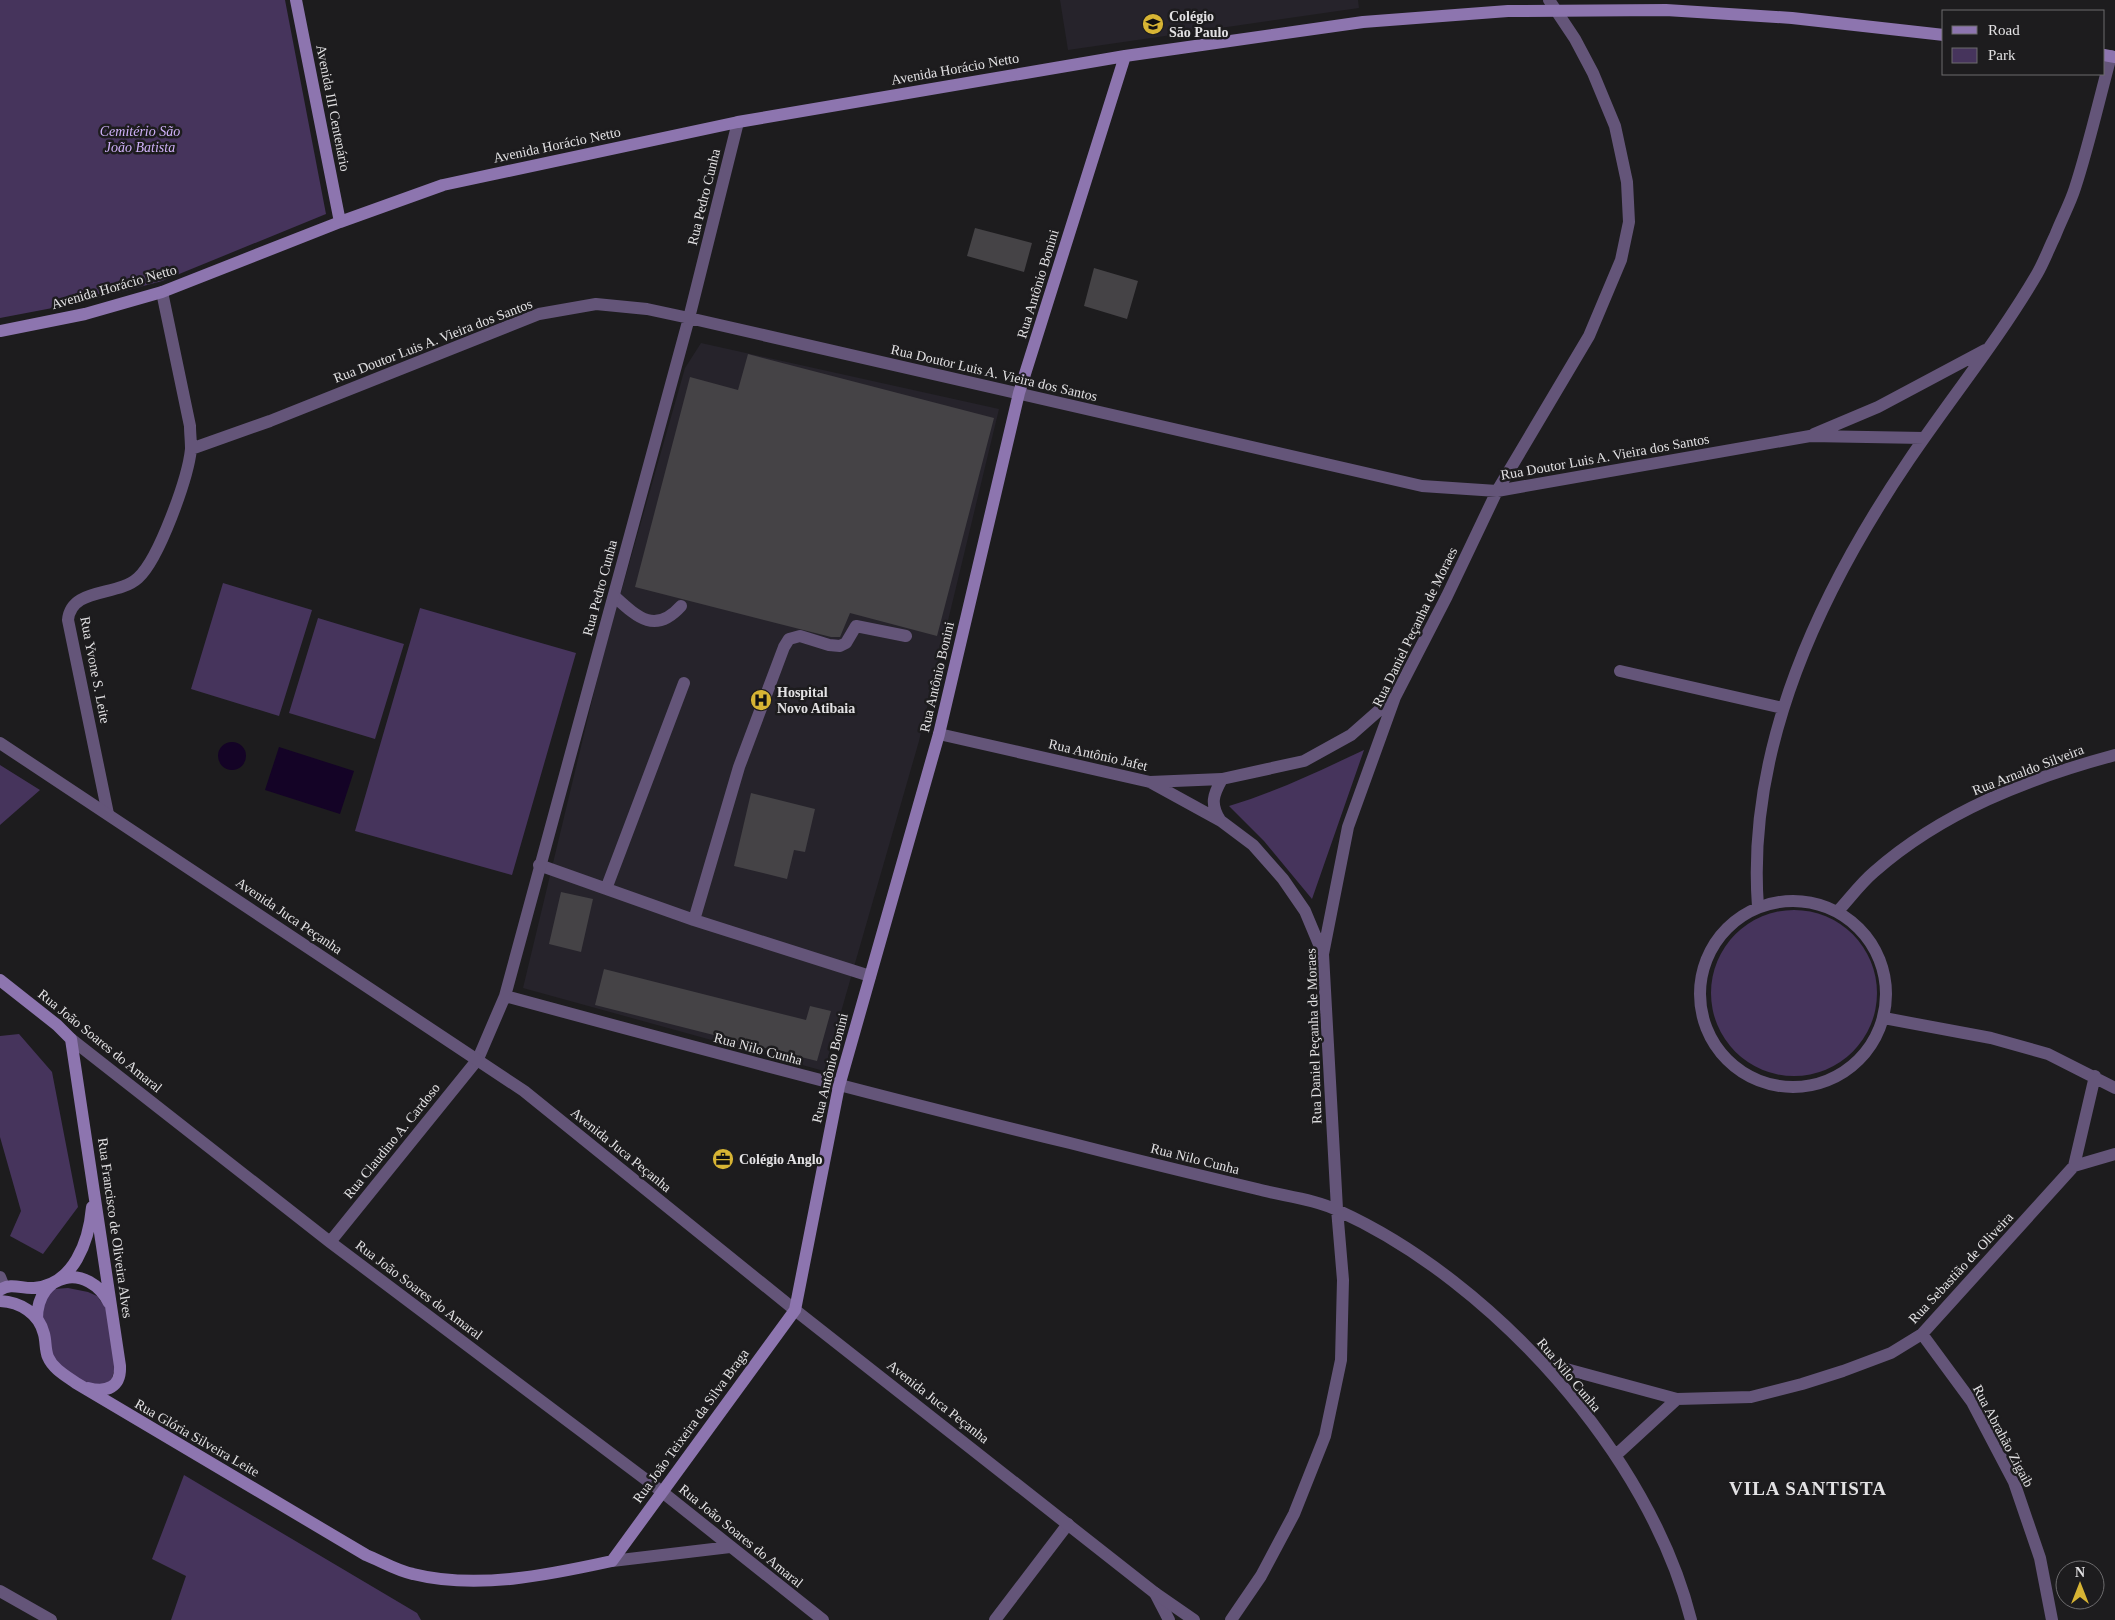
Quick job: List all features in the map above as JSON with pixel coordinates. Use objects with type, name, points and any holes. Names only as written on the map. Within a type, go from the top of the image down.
[{"type":"main road","name":"Avenida III Centenário","points":[[296,0],[340,222]]},
{"type":"main road","name":"Avenida Horácio Netto","points":[[0,331],[85,314],[162,292],[340,222],[443,185],[738,122],[1125,56],[1363,22],[1552,5],[1782,17],[1942,35]]},
{"type":"main road","name":"Rua Antônio Bonini","points":[[795,1310],[838,1086],[939,734],[1020,393],[1125,56]]},
{"type":"main road","name":"Rua João Soares do Amaral","points":[[0,980],[57,1025],[71,1039]]},
{"type":"main road","name":"Rua Francisco de Oliveira Alves","points":[[71,1039],[112,1307],[120,1376],[115,1386],[106,1390],[82,1386]]},
{"type":"main road","points":[[37,1318],[37,1305],[42,1293],[69,1271],[81,1254],[89,1230],[92,1174]]},
{"type":"main road","points":[[1,1285],[33,1288],[64,1279],[79,1278],[93,1282],[101,1290],[112,1307]]},
{"type":"main road","points":[[0,1301],[22,1306],[37,1318]]},
{"type":"main road","name":"Rua João Teixeira da Silva Braga","points":[[612,1562],[661,1491],[795,1310]]},
{"type":"main road","name":"Rua Glória Silveira Leite","points":[[37,1318],[44,1331],[48,1356],[54,1366],[82,1386],[366,1555],[412,1574],[459,1581],[506,1578],[570,1570],[612,1562]]},
{"type":"street","name":"Rua Daniel Peçanha de Moraes","points":[[1230,1620],[1261,1576],[1294,1514],[1325,1436],[1340,1360],[1343,1280],[1337,1209],[1323,954],[1348,827],[1395,697],[1448,596],[1497,491],[1588,336],[1621,260],[1629,222],[1628,182],[1615,126],[1593,72],[1576,39],[1552,5]]},
{"type":"street","points":[[1758,906],[1755,869],[1761,803],[1783,708],[1829,597],[1861,537],[1924,438],[1990,348],[2038,273],[2075,190],[2110,56]]},
{"type":"street","name":"Rua Pedro Cunha","points":[[478,1059],[505,996],[689,318],[738,122]]},
{"type":"street","name":"Rua Yvone S. Leite","points":[[108,814],[68,620],[69,610],[75,602],[116,589],[136,579],[151,563],[174,506],[191,449],[190,426],[162,292]]},
{"type":"street","name":"Rua Doutor Luis A. Vieira dos Santos","points":[[191,449],[270,421],[539,314],[596,304],[647,308],[1422,486],[1497,491],[1810,436],[1924,438]]},
{"type":"street","name":"Rua Doutor Luis A. Vieira dos Santos","points":[[1810,436],[1878,406],[1990,348]]},
{"type":"street","points":[[614,596],[632,613],[647,621],[662,622],[672,617],[681,606]]},
{"type":"street","points":[[694,920],[739,767],[784,647],[789,639],[800,636],[829,645],[840,646],[846,643],[856,626],[906,636]]},
{"type":"street","points":[[1620,670],[1783,708]]},
{"type":"street","points":[[606,889],[684,683]]},
{"type":"street","points":[[1150,782],[1222,779],[1304,761],[1351,735],[1395,697]]},
{"type":"street","name":"Rua Antônio Jafet","points":[[939,734],[1150,782],[1221,821],[1253,845],[1283,879],[1305,911],[1323,954]]},
{"type":"street","name":"Avenida Juca Peçanha","points":[[0,743],[524,1091],[795,1310],[1155,1592],[1194,1620]]},
{"type":"street","name":"Rua Arnaldo Silveira","points":[[1838,911],[1874,872],[1948,820],[1992,796],[2115,755]]},
{"type":"street","points":[[1221,821],[1214,810],[1212,800],[1222,779]]},
{"type":"street","points":[[540,865],[694,920],[870,976]]},
{"type":"street","points":[[1784,900],[1794,900],[1812,902],[1838,911],[1863,930],[1880,957],[1887,987],[1884,1018],[1871,1047],[1848,1070],[1820,1084],[1787,1087],[1756,1080],[1729,1062],[1710,1037],[1704,1022],[1700,1007],[1701,974],[1712,944],[1734,921],[1758,906],[1784,900]]},
{"type":"street","name":"Rua Nilo Cunha","points":[[505,996],[838,1086],[1337,1209],[1412,1251],[1476,1300],[1544,1363],[1616,1455],[1636,1487],[1667,1547],[1691,1620]]},
{"type":"street","points":[[1884,1018],[1943,1028],[2010,1043],[2048,1054],[2095,1076],[2115,1088]]},
{"type":"street","name":"Rua João Soares do Amaral","points":[[71,1039],[330,1242],[661,1491],[823,1620]]},
{"type":"street","name":"Rua Claudino A. Cardoso","points":[[330,1242],[478,1059]]},
{"type":"street","name":"Rua Sebastião de Oliveira","points":[[1544,1363],[1677,1399],[1751,1396],[1802,1384],[1891,1353],[1922,1334],[2074,1166],[2095,1076]]},
{"type":"street","points":[[2074,1166],[2115,1154]]},
{"type":"street","name":"Rua Abrahão Zigaib","points":[[1922,1334],[1972,1402],[2014,1482],[2040,1558],[2052,1620]]},
{"type":"street","points":[[1616,1455],[1677,1399]]},
{"type":"street","points":[[995,1620],[1068,1524]]},
{"type":"street","points":[[612,1562],[730,1547]]},
{"type":"street","points":[[0,1591],[51,1620]]},
{"type":"street","points":[[1155,1592],[1169,1620]]},
{"type":"shaded area","name":"Colégio São Paulo","points":[[1060,0],[1358,0],[1359,8],[1068,50]]},
{"type":"shaded area","name":"Hospital Novo Atibaia","points":[[701,343],[999,409],[919,741],[824,1071],[523,988],[602,659],[685,368]]},
{"type":"shaded area","points":[[232,742],[242,746],[246,756],[242,766],[232,770],[222,766],[218,756],[222,746]]},
{"type":"shaded area","points":[[279,747],[354,771],[340,814],[265,790]]},
{"type":"green space","name":"Cemitério São João Batista","points":[[0,0],[285,0],[326,214],[162,281],[84,302],[0,318]]},
{"type":"green space","points":[[223,583],[312,610],[279,716],[191,689]]},
{"type":"green space","points":[[420,608],[576,653],[512,875],[355,831]]},
{"type":"green space","points":[[318,618],[404,644],[375,739],[289,713]]},
{"type":"green space","points":[[1364,750],[1312,899],[1264,841],[1229,806],[1281,788]]},
{"type":"green space","points":[[0,765],[40,790],[0,825]]},
{"type":"green space","points":[[1794,910],[1818,914],[1833,920],[1858,941],[1867,954],[1873,969],[1877,993],[1873,1017],[1867,1032],[1846,1057],[1833,1066],[1818,1072],[1794,1076],[1770,1072],[1755,1066],[1730,1045],[1721,1032],[1715,1017],[1711,993],[1715,969],[1721,954],[1742,929],[1755,920],[1770,914]]},
{"type":"green space","points":[[19,1034],[52,1072],[78,1207],[43,1254],[10,1236],[21,1211],[0,1137],[0,1036]]},
{"type":"green space","points":[[68,1288],[97,1296],[107,1310],[116,1365],[110,1384],[95,1388],[56,1366],[40,1319],[44,1294],[54,1289]]},
{"type":"green space","points":[[184,1475],[417,1613],[421,1620],[171,1620],[186,1576],[152,1559]]},
{"type":"building","points":[[975,228],[1032,243],[1024,272],[967,256]]},
{"type":"building","points":[[1094,268],[1138,281],[1127,319],[1084,306]]},
{"type":"building","points":[[748,354],[994,418],[937,636],[850,613],[840,637],[831,637],[635,587],[690,377],[738,390]]},
{"type":"building","points":[[751,793],[815,809],[805,852],[794,850],[787,879],[734,866]]},
{"type":"building","points":[[561,892],[593,899],[581,952],[549,944]]},
{"type":"building","points":[[604,969],[806,1020],[810,1006],[831,1011],[817,1061],[595,1005]]},
{"type":"place","name":"Colégio São Paulo","points":[[1153,24]]},
{"type":"place","name":"Hospital Novo Atibaia","points":[[761,700]]},
{"type":"place","name":"Colégio Anglo","points":[[723,1159]]},
{"type":"district","name":"VILA SANTISTA","points":[[1808,1488]]}]
